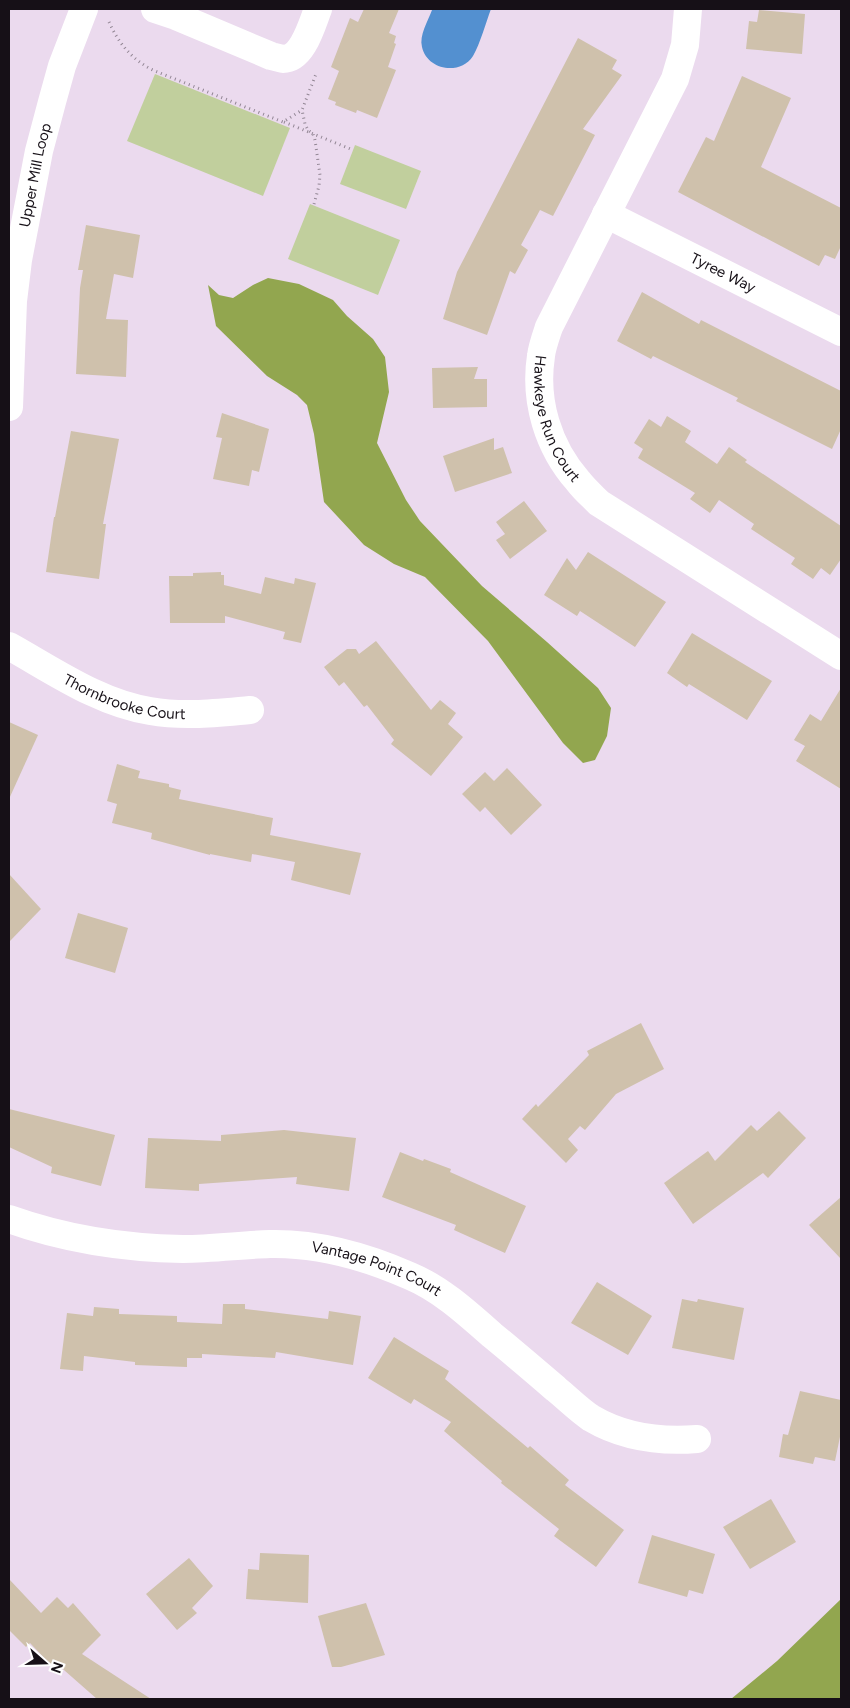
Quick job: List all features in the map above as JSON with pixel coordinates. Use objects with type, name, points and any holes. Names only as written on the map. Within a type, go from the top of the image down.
[{"type":"street","points":[[170,11],[271,56],[284,59],[295,55],[304,44],[318,9]]},
{"type":"street","name":"Hawkeye Run Court","points":[[688,9],[685,45],[675,79],[549,327],[541,356],[539,393],[547,428],[556,451],[578,481],[600,503],[841,656]]},
{"type":"street","name":"Upper Mill Loop","points":[[9,407],[14,259],[62,66],[95,13]]},
{"type":"street","name":"Tyree Way","points":[[606,214],[841,332]]},
{"type":"street","name":"Thornbrooke Court","points":[[9,646],[94,693],[116,702],[150,711],[203,715],[250,710]]},
{"type":"street","name":"Vantage Point Court","points":[[9,1219],[32,1227],[91,1241],[129,1246],[185,1249],[272,1244],[318,1248],[363,1258],[411,1276],[439,1292],[472,1316],[590,1417],[620,1431],[645,1438],[677,1441],[697,1439]]},
{"type":"path","points":[[95,13],[135,59],[144,66],[353,150]]},
{"type":"path","points":[[283,122],[302,110]]},
{"type":"path","points":[[313,134],[320,175],[314,204]]},
{"type":"green space","points":[[155,74],[290,128],[263,196],[127,141]]},
{"type":"green space","points":[[355,145],[421,171],[406,209],[340,184]]},
{"type":"green space","points":[[310,204],[400,240],[378,295],[288,259]]},
{"type":"green space","points":[[268,278],[299,284],[333,300],[347,316],[373,339],[385,357],[389,392],[377,443],[406,500],[420,521],[482,586],[598,688],[611,708],[607,736],[595,760],[583,763],[563,743],[488,641],[425,577],[394,564],[364,545],[324,502],[314,434],[307,405],[297,395],[267,376],[216,326],[208,285],[219,295],[233,298]]},
{"type":"green space","points":[[841,1599],[841,1699],[731,1699],[777,1661]]},
{"type":"water","points":[[430,9],[491,9],[476,51],[467,62],[460,66],[444,68],[430,61],[425,55],[421,42],[424,28],[432,10]]},
{"type":"building","points":[[364,9],[399,9],[389,33],[396,36],[394,43],[396,44],[388,67],[396,70],[377,118],[357,110],[356,113],[335,105],[336,102],[328,99],[339,71],[331,67],[350,18],[358,22]]},
{"type":"building","points":[[759,10],[805,14],[802,54],[746,49],[749,21],[757,22]]},
{"type":"building","points":[[578,38],[617,60],[612,69],[622,75],[583,129],[595,135],[553,216],[540,210],[521,245],[528,250],[515,274],[510,271],[487,335],[443,319],[457,272]]},
{"type":"building","points":[[742,76],[791,98],[761,167],[841,208],[841,246],[835,259],[825,255],[819,266],[678,192],[706,137],[714,141]]},
{"type":"building","points":[[86,225],[140,235],[133,278],[114,274],[106,319],[128,320],[126,377],[76,374],[80,288],[83,270],[78,270]]},
{"type":"building","points":[[642,292],[699,324],[701,320],[841,391],[841,429],[832,449],[736,401],[738,398],[653,356],[651,359],[617,341]]},
{"type":"building","points":[[478,367],[474,379],[487,379],[487,407],[433,408],[432,368]]},
{"type":"building","points":[[222,413],[269,429],[259,472],[252,470],[249,486],[213,479],[222,438],[216,437]]},
{"type":"building","points":[[667,416],[691,431],[685,442],[717,464],[729,447],[747,460],[745,462],[841,526],[841,559],[830,575],[821,568],[813,579],[791,564],[795,558],[751,529],[754,524],[719,500],[710,513],[690,499],[695,493],[638,458],[643,449],[634,443],[649,419],[661,427]]},
{"type":"building","points":[[71,431],[119,439],[103,524],[106,524],[99,579],[46,572],[54,517]]},
{"type":"building","points":[[494,438],[494,450],[503,447],[512,473],[455,492],[443,456]]},
{"type":"building","points":[[524,501],[547,531],[510,559],[496,540],[505,534],[496,522]]},
{"type":"building","points":[[588,552],[666,602],[635,647],[580,611],[577,616],[544,595],[567,558],[576,570]]},
{"type":"building","points":[[221,572],[221,575],[224,575],[224,585],[261,594],[265,577],[294,584],[295,578],[316,583],[301,643],[283,639],[285,632],[225,616],[225,623],[170,623],[169,576],[193,576],[193,573]]},
{"type":"building","points":[[692,633],[772,681],[747,720],[689,684],[687,687],[667,673]]},
{"type":"building","points":[[376,641],[431,710],[440,700],[456,713],[448,724],[463,737],[431,776],[391,744],[394,740],[367,705],[364,707],[344,682],[339,686],[324,667],[347,649],[356,649],[359,654]]},
{"type":"building","points":[[841,688],[841,789],[796,761],[805,746],[794,740],[810,714],[821,721]]},
{"type":"building","points":[[9,722],[38,735],[9,799]]},
{"type":"building","points":[[117,764],[140,771],[138,778],[169,784],[169,787],[181,790],[179,799],[273,818],[270,835],[361,853],[350,895],[291,880],[295,862],[252,854],[251,862],[210,855],[151,839],[152,833],[112,823],[117,804],[107,801]]},
{"type":"building","points":[[507,768],[542,805],[511,835],[485,807],[480,812],[462,794],[485,772],[494,781]]},
{"type":"building","points":[[9,874],[41,909],[9,942]]},
{"type":"building","points":[[78,913],[128,928],[115,973],[65,958]]},
{"type":"building","points":[[641,1023],[664,1069],[616,1094],[585,1130],[580,1126],[568,1139],[578,1150],[566,1163],[522,1119],[536,1104],[538,1107],[589,1055],[587,1051]]},
{"type":"building","points":[[9,1109],[115,1135],[101,1186],[51,1173],[52,1167],[9,1147]]},
{"type":"building","points":[[779,1111],[806,1138],[768,1178],[763,1173],[693,1224],[664,1183],[708,1151],[715,1161],[751,1125],[757,1131]]},
{"type":"building","points":[[284,1130],[356,1138],[349,1191],[296,1184],[297,1177],[199,1184],[199,1191],[145,1188],[148,1138],[221,1141],[221,1135]]},
{"type":"building","points":[[400,1152],[451,1169],[450,1172],[526,1206],[505,1253],[454,1230],[456,1225],[382,1197]]},
{"type":"building","points":[[841,1197],[841,1259],[809,1225]]},
{"type":"building","points":[[597,1282],[652,1316],[628,1355],[571,1323]]},
{"type":"building","points":[[682,1299],[697,1302],[698,1299],[744,1308],[734,1360],[672,1348]]},
{"type":"building","points":[[223,1304],[245,1304],[245,1309],[328,1319],[329,1311],[361,1316],[353,1365],[276,1352],[275,1358],[202,1354],[202,1358],[187,1358],[187,1367],[135,1365],[135,1362],[84,1356],[83,1371],[60,1369],[67,1313],[93,1316],[94,1307],[119,1309],[119,1314],[177,1316],[177,1322],[222,1324]]},
{"type":"building","points":[[394,1337],[449,1371],[445,1379],[528,1448],[530,1446],[569,1480],[565,1485],[624,1530],[596,1567],[554,1536],[559,1529],[501,1483],[502,1481],[444,1431],[451,1422],[414,1399],[411,1404],[368,1378]]},
{"type":"building","points":[[800,1391],[841,1400],[841,1432],[835,1461],[815,1457],[813,1464],[779,1457],[783,1434],[788,1435]]},
{"type":"building","points":[[771,1499],[796,1542],[750,1569],[723,1527]]},
{"type":"building","points":[[652,1535],[715,1554],[703,1594],[689,1590],[687,1597],[638,1583]]},
{"type":"building","points":[[260,1553],[309,1555],[308,1603],[246,1599],[248,1569],[259,1570]]},
{"type":"building","points":[[189,1558],[213,1586],[192,1608],[197,1613],[177,1630],[146,1594]]},
{"type":"building","points":[[9,1579],[41,1613],[57,1597],[68,1608],[73,1603],[101,1635],[82,1654],[151,1699],[97,1699],[56,1663],[52,1666],[30,1643],[26,1647],[9,1630]]},
{"type":"building","points":[[366,1603],[385,1655],[341,1667],[332,1667],[318,1616]]}]
